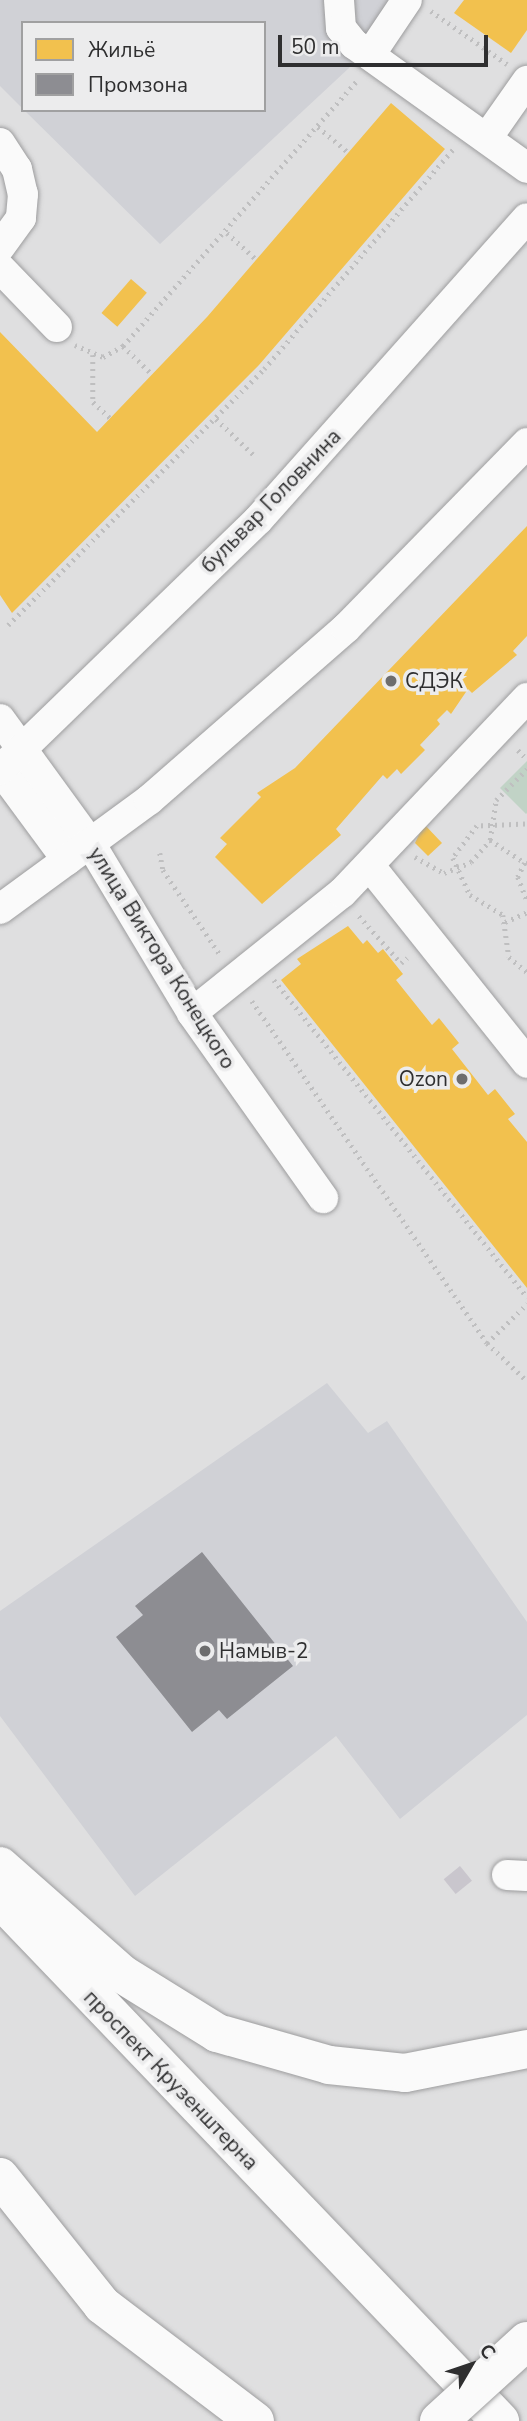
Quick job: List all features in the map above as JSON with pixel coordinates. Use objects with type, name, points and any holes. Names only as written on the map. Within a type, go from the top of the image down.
[{"type":"main road","points":[[0,1866],[122,1974],[228,2036],[329,2065],[405,2073],[527,2049]]},
{"type":"main road","name":"проспект Крузенштерна","points":[[0,1899],[500,2421]]},
{"type":"main road","points":[[0,2177],[102,2305],[255,2421]]},
{"type":"main road","points":[[439,2421],[527,2342]]},
{"type":"street","points":[[339,0],[341,27],[368,64],[479,133],[527,168]]},
{"type":"street","points":[[368,64],[417,4]]},
{"type":"street","points":[[479,133],[521,76]]},
{"type":"street","points":[[0,143],[17,169],[23,194],[21,218],[0,247]]},
{"type":"street","name":"бульвар Головнина","points":[[6,765],[258,520],[527,218]]},
{"type":"street","points":[[0,268],[57,327]]},
{"type":"street","points":[[0,909],[79,852],[346,628],[527,443]]},
{"type":"street","points":[[192,1013],[237,979],[370,866],[390,839],[527,698]]},
{"type":"street","name":"улица Виктора Конецкого","points":[[0,719],[6,765],[79,852],[323,1199]]},
{"type":"street","points":[[370,866],[527,1063]]},
{"type":"path","points":[[417,4],[521,76]]},
{"type":"path","points":[[57,327],[93,355],[103,357],[123,346],[227,233],[368,64]]},
{"type":"path","points":[[318,127],[349,153]]},
{"type":"path","points":[[8,625],[205,425],[216,419],[406,200],[479,133]]},
{"type":"path","points":[[227,233],[257,260]]},
{"type":"path","points":[[123,346],[152,374]]},
{"type":"path","points":[[93,355],[93,402],[110,418]]},
{"type":"path","points":[[216,419],[254,455]]},
{"type":"path","points":[[390,839],[434,870],[454,870],[490,840],[496,800],[527,769]]},
{"type":"path","points":[[526,825],[491,821],[458,844],[454,870],[470,895],[499,909],[505,922],[509,957],[527,972]]},
{"type":"path","points":[[490,840],[526,863],[518,877],[527,900]]},
{"type":"path","points":[[159,853],[163,870],[487,1342],[527,1381]]},
{"type":"path","points":[[505,922],[527,912]]},
{"type":"path","points":[[344,914],[364,917],[401,963],[405,959]]},
{"type":"path","points":[[270,974],[527,1297]]},
{"type":"path","points":[[487,1342],[527,1304]]},
{"type":"shaded area","points":[[0,0],[395,0],[349,68],[160,244],[26,112],[266,112],[266,21],[21,21],[21,107],[0,86]]},
{"type":"shaded area","points":[[327,1383],[368,1433],[387,1421],[527,1622],[527,1715],[400,1819],[336,1736],[135,1896],[0,1716],[0,1611]]},
{"type":"green space","points":[[527,761],[527,813],[526,814],[500,788]]},
{"type":"building: Жильё","points":[[464,0],[527,0],[527,30],[511,53],[454,13]]},
{"type":"building: Жильё","points":[[391,103],[445,149],[259,365],[12,613],[0,595],[0,332],[97,432],[207,317]]},
{"type":"building: Жильё","points":[[131,279],[147,293],[117,327],[101,313]]},
{"type":"building: Жильё","points":[[527,526],[527,636],[513,651],[517,655],[472,693],[468,689],[451,714],[447,710],[437,720],[440,724],[420,745],[425,750],[401,774],[397,769],[387,779],[383,775],[336,829],[341,835],[262,904],[215,857],[227,844],[220,838],[261,797],[257,793],[295,768]]},
{"type":"building: Жильё","points":[[424,824],[442,843],[428,856],[415,843]]},
{"type":"building: Жильё","points":[[348,926],[363,944],[367,940],[378,953],[383,949],[403,974],[396,980],[432,1025],[439,1018],[459,1043],[452,1049],[488,1095],[495,1089],[515,1114],[508,1119],[527,1142],[527,1288],[281,980],[301,964],[297,959]]},
{"type":"building: Промзона","name":"Намыв-2","points":[[202,1552],[293,1666],[227,1719],[219,1710],[192,1732],[116,1637],[143,1615],[135,1606]]},
{"type":"building: Прочее","points":[[460,1866],[472,1881],[456,1894],[444,1879]]},
{"type":"place","name":"СДЭК","points":[[391,681]]},
{"type":"place","name":"Ozon","points":[[462,1079]]},
{"type":"place","name":"Намыв-2","points":[[205,1651]]}]
